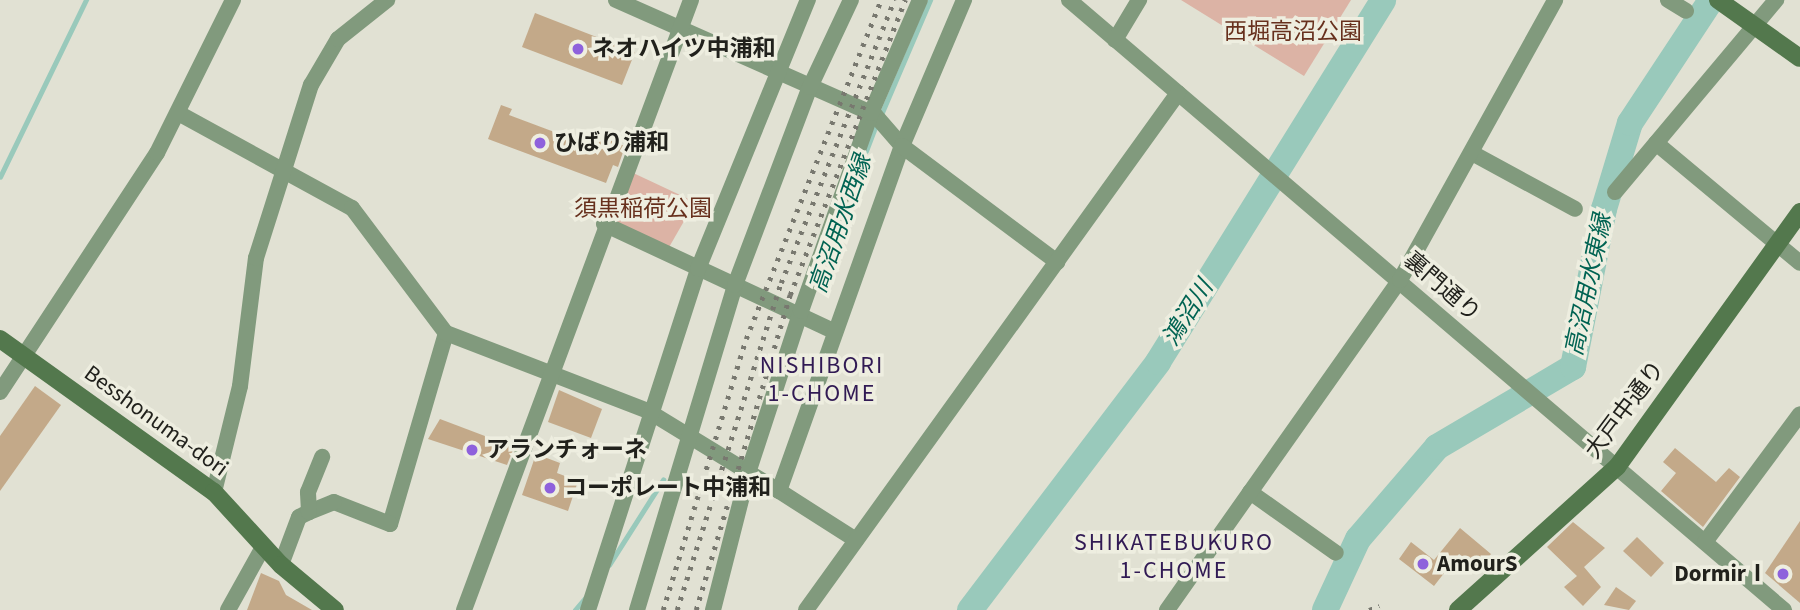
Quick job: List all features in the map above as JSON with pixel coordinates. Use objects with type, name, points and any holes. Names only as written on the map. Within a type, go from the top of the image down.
[{"type":"street","points":[[0,392],[180,114],[233,0]]},
{"type":"street","points":[[214,492],[240,386],[256,258],[311,85],[338,39],[387,0]]},
{"type":"street","points":[[616,0],[873,114],[891,127],[902,146],[1057,262]]},
{"type":"street","points":[[464,610],[553,373],[604,224],[691,0]]},
{"type":"street","points":[[588,610],[596,594],[648,411],[698,269],[776,71],[808,0]]},
{"type":"street","points":[[638,610],[687,434],[735,285],[810,87],[851,0]]},
{"type":"street","points":[[713,610],[748,473],[806,314],[873,114],[920,0]]},
{"type":"street","points":[[779,491],[833,331],[902,146],[964,0]]},
{"type":"street","name":"裏門通り","points":[[1069,0],[1784,610]]},
{"type":"street","points":[[1115,40],[1139,0]]},
{"type":"street","points":[[1167,610],[1400,280],[1555,0]]},
{"type":"street","points":[[1668,0],[1686,11]]},
{"type":"street","points":[[1615,192],[1776,0]]},
{"type":"street","points":[[1720,1],[1800,58]]},
{"type":"street","points":[[806,610],[1178,93]]},
{"type":"street","points":[[180,114],[284,168],[352,208],[446,334],[648,411],[856,540]]},
{"type":"street","points":[[1656,143],[1800,263]]},
{"type":"street","points":[[1472,153],[1575,209]]},
{"type":"street","name":"大戸中通り","points":[[1458,610],[1617,467],[1775,243],[1800,212]]},
{"type":"street","points":[[604,224],[698,269],[806,314],[833,331]]},
{"type":"street","points":[[281,565],[299,517],[334,502],[390,524],[446,334]]},
{"type":"street","name":"Besshonuma-dori","points":[[0,339],[214,492],[281,565],[335,610]]},
{"type":"street","points":[[1705,542],[1800,414]]},
{"type":"street","points":[[309,512],[308,492],[322,457]]},
{"type":"street","points":[[1250,492],[1336,553]]},
{"type":"street","points":[[228,610],[263,547]]},
{"type":"green space","name":"西堀高沼公園","points":[[1181,0],[1351,0],[1304,76]]},
{"type":"green space","name":"須黒稲荷公園","points":[[629,171],[695,202],[668,249],[604,224]]},
{"type":"building","name":"ネオハイツ中浦和","points":[[535,13],[635,52],[622,85],[522,47]]},
{"type":"building","name":"ひばり浦和","points":[[501,105],[512,109],[509,115],[597,148],[601,137],[625,146],[618,167],[613,165],[606,183],[488,139]]},
{"type":"building","points":[[35,386],[61,405],[0,491],[0,436]]},
{"type":"building","points":[[559,390],[602,409],[591,438],[548,422]]},
{"type":"building","name":"アランチォーネ","points":[[440,419],[514,447],[507,465],[428,439]]},
{"type":"building","points":[[1675,448],[1716,482],[1729,468],[1740,477],[1703,527],[1661,491],[1676,473],[1663,462]]},
{"type":"building","name":"コーポレート中浦和","points":[[536,454],[560,463],[557,473],[578,481],[568,511],[522,495]]},
{"type":"building","name":"DormirⅠ","points":[[1800,521],[1800,603],[1765,573]]},
{"type":"building","points":[[1573,522],[1605,548],[1584,567],[1601,587],[1583,606],[1564,587],[1577,576],[1547,547]]},
{"type":"building","points":[[1460,528],[1491,554],[1480,568],[1459,554],[1434,586],[1399,559],[1411,542],[1434,560]]},
{"type":"building","points":[[1637,537],[1664,563],[1651,577],[1623,551]]},
{"type":"building","points":[[261,573],[279,581],[286,595],[312,610],[247,610]]},
{"type":"building","points":[[1616,587],[1636,601],[1629,610],[1604,605]]},
{"type":"waterway","points":[[0,177],[86,0]]},
{"type":"waterway","name":"高沼用水西縁","points":[[881,115],[930,0]]},
{"type":"waterway","name":"鴻沼川","points":[[970,610],[1158,362],[1383,0]]},
{"type":"waterway","name":"高沼用水東縁","points":[[1325,610],[1358,539],[1437,447],[1573,367],[1604,209],[1630,123],[1711,0]]},
{"type":"waterway","name":"高沼用水西縁","points":[[866,151],[877,123]]},
{"type":"waterway","name":"高沼用水西縁","points":[[609,565],[663,480]]},
{"type":"waterway","name":"高沼用水西縁","points":[[575,610],[585,598]]},
{"type":"railway","points":[[663,610],[746,339],[881,0]]},
{"type":"railway","points":[[677,610],[781,283],[894,0]]},
{"type":"railway","points":[[696,610],[790,295],[905,0]]},
{"type":"railway","points":[[1369,610],[1379,606]]},
{"type":"place","name":"ネオハイツ中浦和","points":[[578,49]]},
{"type":"place","name":"ひばり浦和","points":[[540,143]]},
{"type":"place","name":"アランチォーネ","points":[[472,450]]},
{"type":"place","name":"コーポレート中浦和","points":[[550,488]]},
{"type":"place","name":"AmourS","points":[[1423,564]]},
{"type":"place","name":"DormirⅠ","points":[[1783,574]]},
{"type":"district","name":"NISHIBORI 1-CHOME","points":[[822,380]]},
{"type":"district","name":"SHIKATEBUKURO 1-CHOME","points":[[1174,557]]}]
